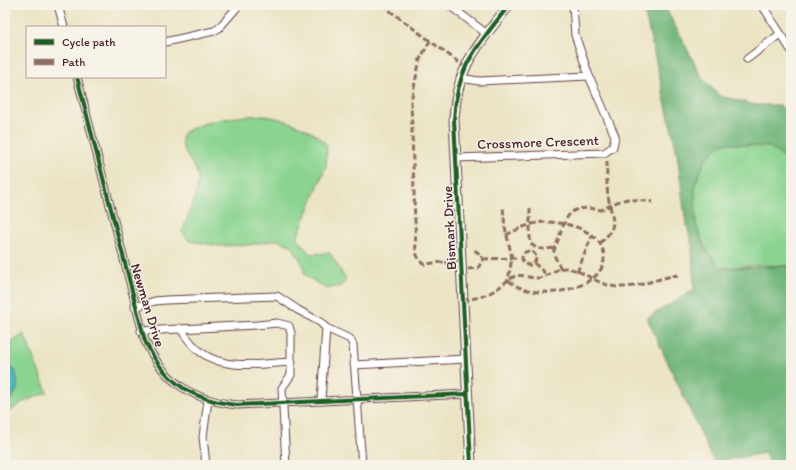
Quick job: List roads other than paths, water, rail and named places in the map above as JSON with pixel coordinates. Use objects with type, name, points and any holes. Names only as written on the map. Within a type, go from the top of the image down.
[{"type":"street","points":[[58,5],[64,26]]},
{"type":"street","points":[[166,42],[214,31],[219,28],[239,5]]},
{"type":"street","points":[[449,5],[487,34]]},
{"type":"street","name":"Bismark Drive","points":[[471,465],[454,112],[460,78],[467,61],[509,5]]},
{"type":"street","name":"Crossmore Crescent","points":[[456,158],[604,153],[613,147],[615,136],[589,76],[575,35],[573,5]]},
{"type":"street","points":[[762,5],[791,50]]},
{"type":"street","points":[[747,59],[780,34]]},
{"type":"street","points":[[460,78],[479,81],[589,76]]},
{"type":"street","name":"Newman Drive","points":[[77,78],[141,331],[159,368],[181,387],[208,400],[237,405],[467,394]]},
{"type":"street","points":[[135,307],[155,301],[166,300],[277,296],[320,322],[326,328],[352,341],[358,399],[362,465]]},
{"type":"street","points":[[141,331],[284,323],[289,326],[291,333],[291,375],[282,388],[286,465]]},
{"type":"street","points":[[180,328],[202,353],[213,360],[226,363],[244,364],[292,362]]},
{"type":"street","points":[[321,401],[326,328]]},
{"type":"street","points":[[354,365],[466,359]]},
{"type":"street","points":[[206,465],[203,437],[208,400]]},
{"type":"water","points":[[10,368],[15,370],[17,389],[13,396],[5,402],[5,369]]}]
